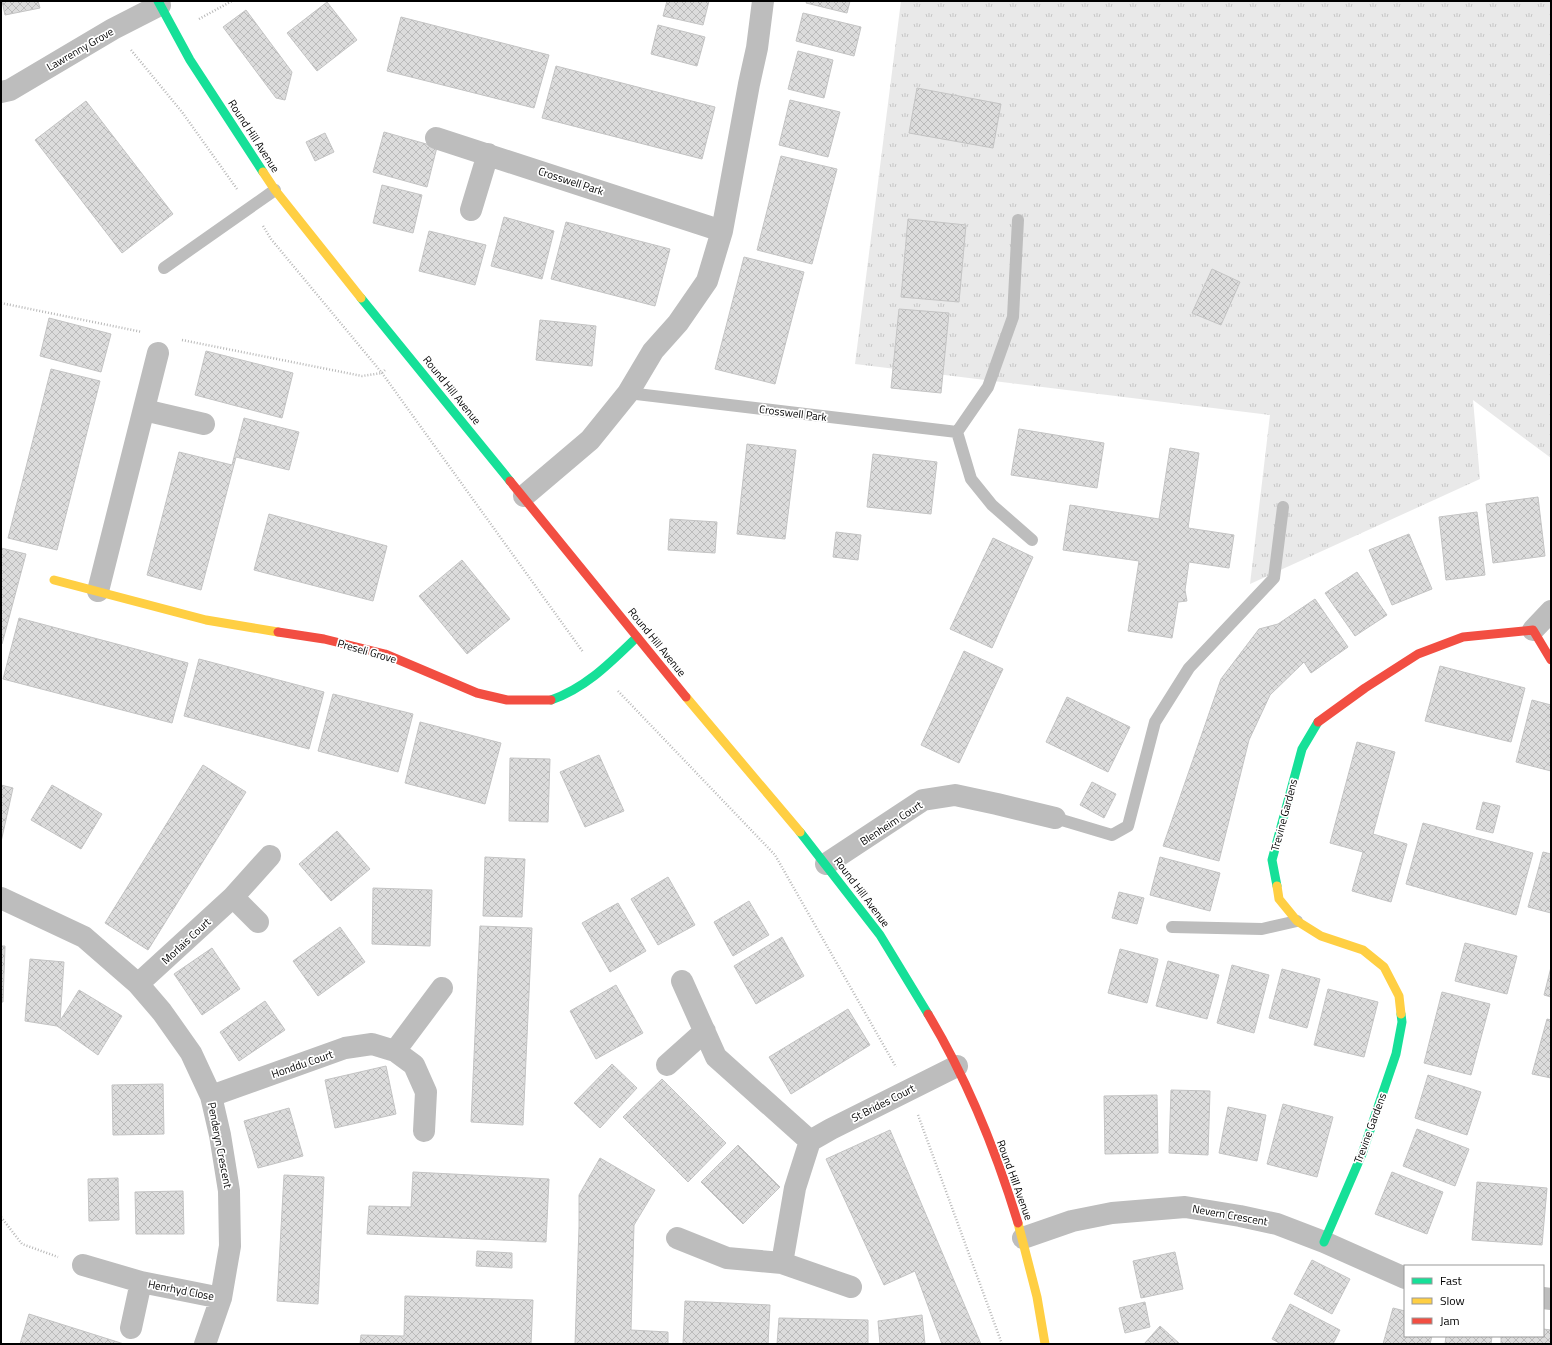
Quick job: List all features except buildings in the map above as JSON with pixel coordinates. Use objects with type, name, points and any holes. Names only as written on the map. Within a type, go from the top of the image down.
[{"type":"street","points":[[524,496],[590,440],[628,392],[653,351],[678,322],[707,281],[722,231],[757,48],[763,1]]},
{"type":"street","name":"Round Hill Avenue","points":[[159,3],[190,60],[275,190],[638,637],[826,864],[881,937],[920,999],[957,1066],[992,1149],[1023,1238],[1042,1320],[1045,1344]]},
{"type":"street","name":"Lawrenny Grove","points":[[1,92],[10,90],[159,3]]},
{"type":"street","name":"Crosswell Park","points":[[436,138],[722,231]]},
{"type":"street","points":[[471,210],[488,154]]},
{"type":"street","points":[[98,591],[158,353]]},
{"type":"street","points":[[144,410],[204,424]]},
{"type":"street","name":"Preseli Grove","points":[[54,580],[206,620],[324,639],[385,654],[477,693],[507,700],[552,700],[581,686],[600,672],[638,637]]},
{"type":"street","points":[[1551,611],[1533,630],[1551,660]]},
{"type":"street","name":"Trevine Gardens","points":[[1324,1242],[1362,1154],[1396,1054],[1402,1022],[1399,996],[1384,967],[1363,950],[1321,936],[1297,921],[1279,899],[1272,860],[1302,750],[1318,722],[1418,654],[1463,637],[1533,630]]},
{"type":"street","name":"Blenheim Court","points":[[826,864],[923,800],[955,796],[997,804],[1055,818]]},
{"type":"street","name":"Morlais Court","points":[[138,984],[233,897],[270,856]]},
{"type":"street","points":[[233,897],[258,922]]},
{"type":"street","name":"Penderyn Crescent","points":[[1,898],[84,937],[138,984],[162,1012],[191,1053],[211,1096],[220,1135],[229,1191],[230,1246],[221,1298],[205,1344]]},
{"type":"street","points":[[682,981],[716,1056],[810,1141],[794,1188],[782,1263]]},
{"type":"street","points":[[396,1050],[442,988]]},
{"type":"street","points":[[667,1065],[705,1031]]},
{"type":"street","name":"Honddu Court","points":[[211,1096],[345,1048],[372,1044],[396,1050],[414,1065],[426,1092],[424,1131]]},
{"type":"street","name":"St Brides Court","points":[[810,1141],[957,1066]]},
{"type":"street","name":"Nevern Crescent","points":[[1023,1238],[1072,1221],[1112,1213],[1185,1207],[1277,1224],[1324,1242],[1404,1278]]},
{"type":"street","points":[[676,1238],[727,1258],[782,1263],[851,1287]]},
{"type":"street","name":"Henrhyd Close","points":[[83,1265],[141,1282],[221,1298]]},
{"type":"street","name":"Henrhyd Close","points":[[131,1328],[141,1282]]},
{"type":"lane","points":[[164,268],[275,190]]},
{"type":"lane","points":[[1018,220],[1013,317],[988,387],[957,432],[971,478],[992,505],[1032,540]]},
{"type":"lane","name":"Crosswell Park","points":[[628,392],[957,432]]},
{"type":"lane","points":[[1055,818],[1112,835],[1128,826],[1154,722],[1188,668],[1274,578],[1283,506]]},
{"type":"lane","points":[[1172,927],[1262,929],[1297,921]]},
{"type":"path","points":[[176,32],[232,1]]},
{"type":"path","points":[[113,29],[182,112],[271,238],[382,373],[587,658],[774,855],[909,1090],[1002,1344]]},
{"type":"path","points":[[1,304],[145,332]]},
{"type":"path","points":[[176,339],[362,376],[382,373]]},
{"type":"path","points":[[1,1216],[22,1244],[83,1265]]},
{"type":"green space","points":[[901,1],[1551,1],[1551,458],[1473,400],[1480,479],[1250,584],[1270,415],[855,364]]},
{"type":"traffic: fast","points":[[158,1],[190,60],[263,172]]},
{"type":"traffic: fast","points":[[361,298],[510,481]]},
{"type":"traffic: fast","points":[[551,700],[576,689],[587,681],[608,665],[637,637]]},
{"type":"traffic: fast","points":[[1277,886],[1272,860],[1302,749],[1318,722]]},
{"type":"traffic: fast","points":[[800,832],[880,935],[928,1014]]},
{"type":"traffic: fast","points":[[1324,1242],[1362,1154],[1396,1054],[1402,1022],[1401,1014]]},
{"type":"traffic: slow","points":[[263,172],[275,190],[361,298]]},
{"type":"traffic: slow","points":[[54,580],[206,620],[278,632]]},
{"type":"traffic: slow","points":[[686,697],[800,832]]},
{"type":"traffic: slow","points":[[1277,886],[1279,899],[1297,921],[1321,936],[1363,950],[1384,967],[1399,996],[1401,1014]]},
{"type":"traffic: slow","points":[[1018,1223],[1037,1297],[1045,1344]]},
{"type":"traffic: jam","points":[[510,481],[686,697]]},
{"type":"traffic: jam","points":[[1318,722],[1365,688],[1418,654],[1463,637],[1533,630],[1551,660]]},
{"type":"traffic: jam","points":[[278,632],[324,639],[385,654],[477,693],[507,700],[551,700]]},
{"type":"traffic: jam","points":[[928,1014],[968,1090],[990,1142],[1018,1223]]}]
